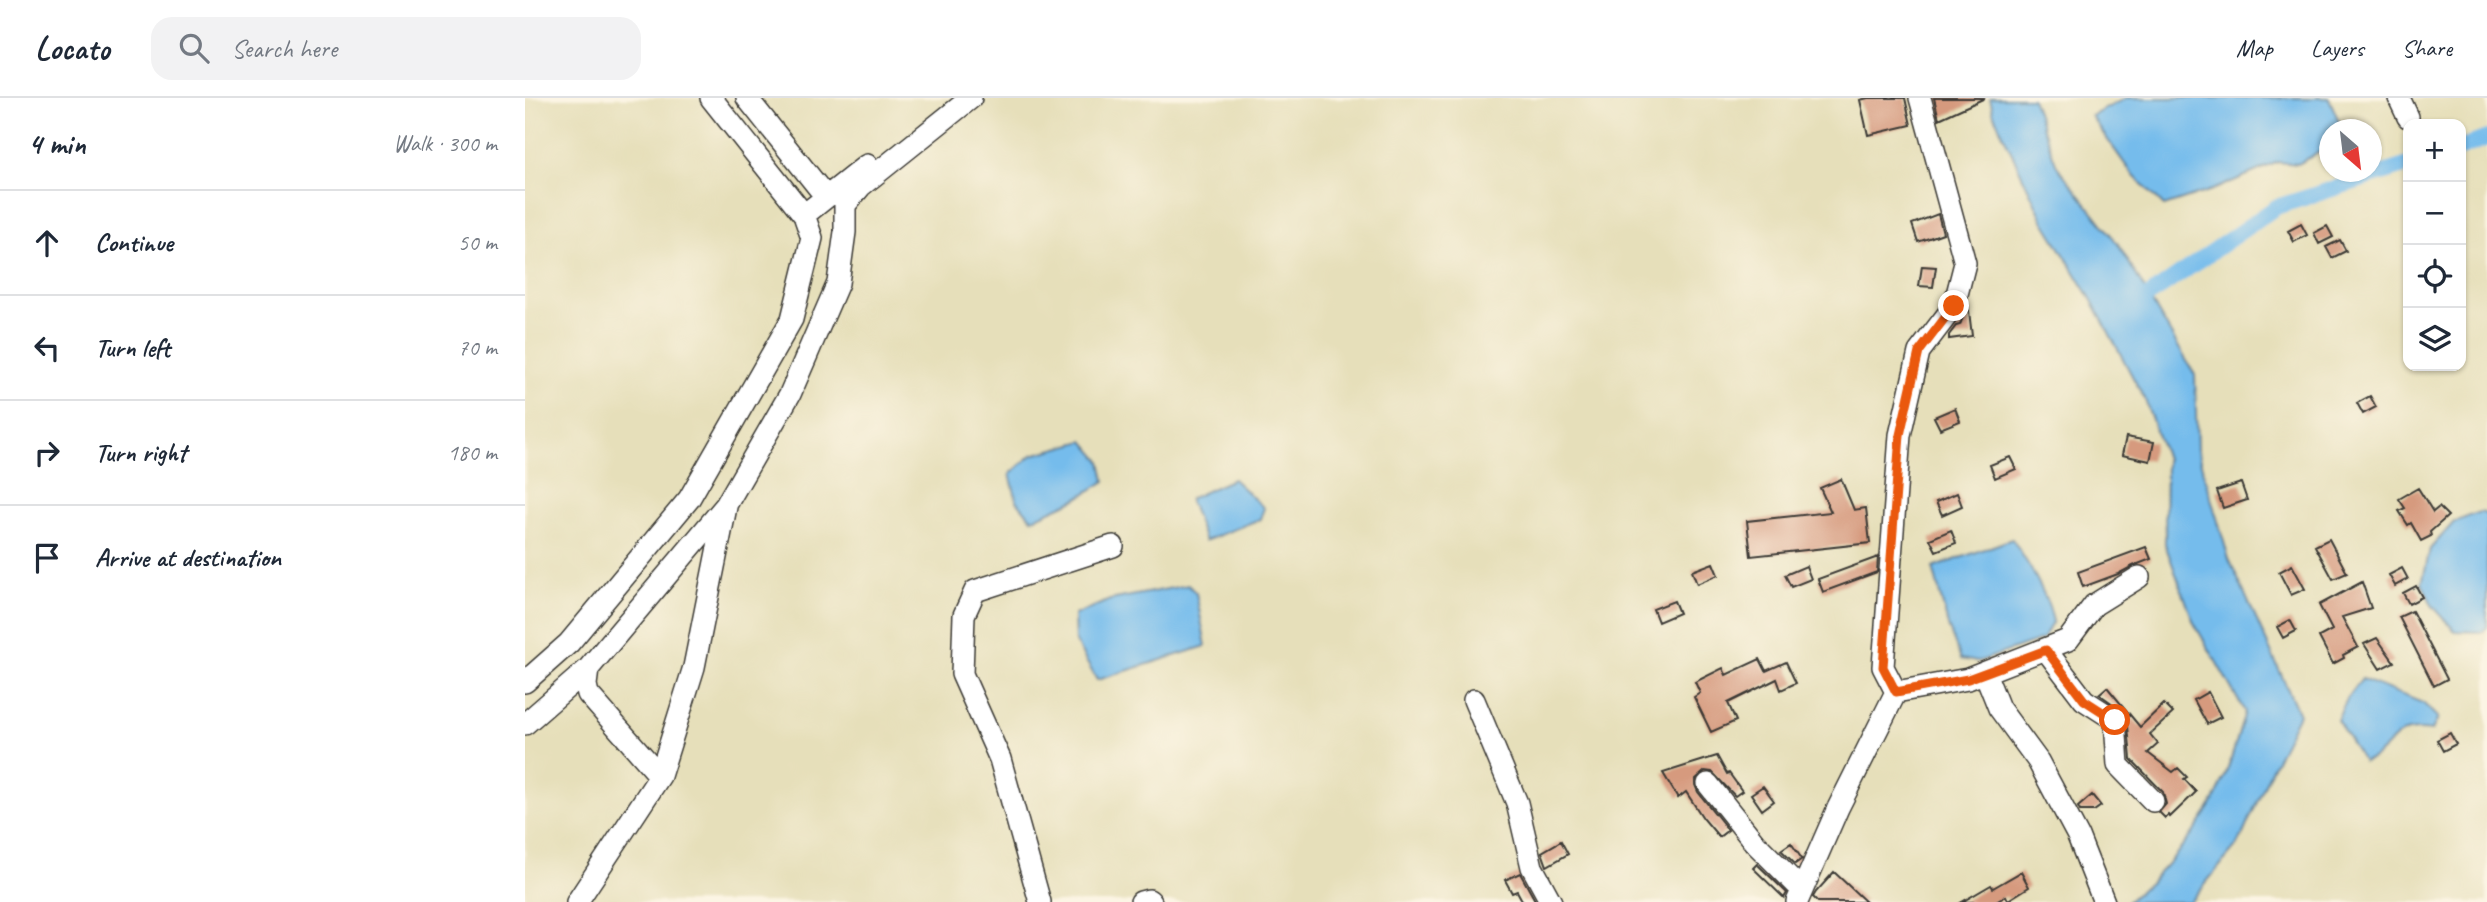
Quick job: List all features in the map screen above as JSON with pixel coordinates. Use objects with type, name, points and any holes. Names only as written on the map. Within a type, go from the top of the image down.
[{"type":"street","points":[[525,682],[569,643],[689,499],[792,319],[812,237],[804,215],[711,98]]},
{"type":"street","points":[[747,98],[826,197]]},
{"type":"street","points":[[804,215],[951,98]]},
{"type":"street","points":[[525,724],[588,669],[726,505],[790,394],[838,283],[845,232],[845,205],[861,186],[971,98]]},
{"type":"street","points":[[1896,692],[1883,667],[1900,435],[1919,352],[1954,306],[1965,263],[1920,98]]},
{"type":"street","points":[[577,902],[660,776],[694,667],[726,505]]},
{"type":"street","points":[[1040,902],[1000,759],[962,674],[964,615],[975,591],[1113,546]]},
{"type":"street","points":[[1896,692],[1968,679],[2068,640],[2094,605],[2139,577]]},
{"type":"street","points":[[2046,650],[2084,700],[2115,720],[2118,765],[2153,802]]},
{"type":"street","points":[[588,669],[588,694],[660,776]]},
{"type":"street","points":[[1985,673],[1999,708],[2038,761],[2078,836],[2104,902]]},
{"type":"street","points":[[1708,784],[1799,896],[1838,808],[1896,692]]},
{"type":"street","points":[[1474,700],[1517,803],[1532,867],[1551,902]]},
{"type":"street","points":[[1141,902],[1151,902]]},
{"type":"water","points":[[1990,98],[2032,98],[2057,166],[2118,244],[2195,375],[2197,450],[2229,559],[2299,714],[2239,843],[2190,902],[2127,902],[2163,869],[2204,817],[2223,782],[2245,712],[2194,623],[2165,544],[2166,459],[2145,400],[2090,297],[2043,220],[1994,115]]},
{"type":"water","points":[[2126,98],[2329,98],[2338,119],[2319,119],[2319,152],[2298,164],[2278,162],[2215,189],[2164,206],[2132,174],[2091,116]]},
{"type":"water","points":[[1084,441],[1101,461],[1105,481],[1076,499],[1032,519],[1017,501],[1010,474],[1032,455]]},
{"type":"water","points":[[1233,479],[1264,508],[1260,519],[1205,541],[1189,499]]},
{"type":"water","points":[[2480,512],[2487,514],[2487,628],[2482,632],[2455,631],[2432,605],[2422,583],[2430,549],[2454,522]]},
{"type":"water","points":[[2012,539],[2031,568],[2053,621],[2043,639],[1977,662],[1961,659],[1949,629],[1933,568]]},
{"type":"water","points":[[1188,585],[1196,593],[1206,646],[1097,680],[1075,642],[1074,615],[1110,600]]},
{"type":"water","points":[[2362,679],[2423,703],[2438,718],[2432,731],[2407,731],[2393,739],[2374,757],[2363,762],[2337,720],[2347,699]]},
{"type":"building","points":[[1905,98],[1911,125],[1868,135],[1860,100]]},
{"type":"building","points":[[1934,98],[1985,98],[1939,119]]},
{"type":"building","points":[[1938,214],[1943,233],[1918,242],[1912,224]]},
{"type":"building","points":[[2301,224],[2307,235],[2294,242],[2288,231]]},
{"type":"building","points":[[2327,226],[2333,237],[2319,244],[2314,233]]},
{"type":"building","points":[[2340,240],[2346,251],[2332,258],[2326,247]]},
{"type":"building","points":[[1922,266],[1936,267],[1933,287],[1919,286]]},
{"type":"building","points":[[1968,303],[1972,336],[1949,339],[1956,326],[1960,325]]},
{"type":"building","points":[[2370,396],[2376,407],[2363,414],[2357,403]]},
{"type":"building","points":[[1955,408],[1960,421],[1940,429],[1934,417]]},
{"type":"building","points":[[2126,437],[2154,442],[2150,461],[2122,455]]},
{"type":"building","points":[[2010,457],[2016,469],[1995,478],[1990,465]]},
{"type":"building","points":[[1841,479],[1854,510],[1866,508],[1870,543],[1751,556],[1747,521],[1831,512],[1820,488]]},
{"type":"building","points":[[2241,483],[2247,500],[2223,508],[2217,491]]},
{"type":"building","points":[[2418,488],[2433,512],[2439,507],[2448,516],[2430,532],[2431,536],[2421,541],[2411,523],[2408,525],[2399,511],[2405,508],[2399,499]]},
{"type":"building","points":[[1957,493],[1962,506],[1942,515],[1936,502]]},
{"type":"building","points":[[1951,530],[1956,543],[1936,551],[1930,539]]},
{"type":"building","points":[[2329,539],[2347,573],[2333,579],[2315,546]]},
{"type":"building","points":[[2146,547],[2151,559],[2083,587],[2078,572]]},
{"type":"building","points":[[1878,557],[1877,572],[1823,592],[1818,579]]},
{"type":"building","points":[[1713,563],[1718,575],[1697,584],[1692,571]]},
{"type":"building","points":[[2292,565],[2305,589],[2291,595],[2279,572]]},
{"type":"building","points":[[1806,566],[1811,579],[1791,587],[1785,575]]},
{"type":"building","points":[[2402,568],[2408,579],[2395,586],[2389,575]]},
{"type":"building","points":[[2362,582],[2371,608],[2342,617],[2358,647],[2333,664],[2319,637],[2332,630],[2319,605]]},
{"type":"building","points":[[2416,586],[2422,597],[2409,604],[2403,593]]},
{"type":"building","points":[[1674,601],[1679,613],[1658,622],[1653,609]]},
{"type":"building","points":[[2412,611],[2447,679],[2434,686],[2399,617]]},
{"type":"building","points":[[2290,620],[2296,631],[2283,638],[2277,627]]},
{"type":"building","points":[[2377,638],[2394,662],[2380,669],[2364,644]]},
{"type":"building","points":[[1760,659],[1766,671],[1786,662],[1796,683],[1781,690],[1777,679],[1728,703],[1736,721],[1711,732],[1694,697],[1700,693],[1695,682],[1723,668],[1726,675]]},
{"type":"building","points":[[2107,687],[2140,727],[2164,704],[2173,713],[2150,734],[2158,744],[2148,753],[2173,772],[2178,768],[2196,792],[2170,817],[2168,815],[2165,818],[2159,812],[2166,804],[2163,792],[2131,759],[2127,714],[2099,694]]},
{"type":"building","points":[[2208,692],[2221,717],[2207,724],[2194,700]]},
{"type":"building","points":[[2450,733],[2456,744],[2443,751],[2437,740]]},
{"type":"building","points":[[1717,756],[1727,774],[1729,773],[1742,791],[1735,796],[1712,772],[1705,771],[1696,779],[1698,792],[1728,830],[1719,837],[1686,792],[1678,798],[1663,773]]},
{"type":"building","points":[[1763,786],[1774,801],[1762,810],[1751,794]]},
{"type":"building","points":[[2092,795],[2101,806],[2094,811],[2080,811],[2078,807]]},
{"type":"building","points":[[1561,841],[1568,854],[1547,866],[1542,852]]},
{"type":"building","points":[[1791,843],[1802,859],[1795,864],[1781,850]]},
{"type":"building","points":[[1757,864],[1787,893],[1784,898],[1753,868]]},
{"type":"building","points":[[1834,872],[1866,902],[1818,902],[1813,897]]},
{"type":"building","points":[[2021,872],[2029,887],[2008,900],[2006,896],[1996,902],[1962,902],[1991,885],[1993,888]]},
{"type":"building","points":[[1520,873],[1536,902],[1523,902],[1517,891],[1512,893],[1505,880]]},
{"type":"waterway","points":[[2466,146],[2487,138]]},
{"type":"waterway","points":[[2137,304],[2276,207],[2403,167]]},
{"type":"route","points":[[1954,306],[1919,352],[1900,435],[1883,667],[1896,692],[1968,679],[2046,650],[2084,700],[2115,720]]}]
